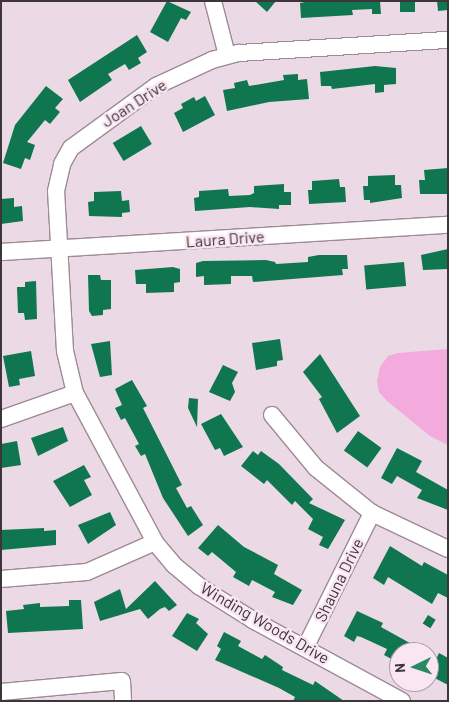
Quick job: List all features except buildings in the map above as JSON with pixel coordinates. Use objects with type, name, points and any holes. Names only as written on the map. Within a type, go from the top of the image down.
[{"type":"street","points":[[213,1],[227,55]]},
{"type":"street","name":"Joan Drive","points":[[75,393],[65,351],[56,191],[62,164],[71,148],[156,86],[227,55],[448,40]]},
{"type":"street","name":"Laura Drive","points":[[1,252],[59,250],[448,225]]},
{"type":"street","points":[[1,419],[75,393]]},
{"type":"street","name":"Winding Woods Drive","points":[[75,393],[154,542],[174,565],[199,586],[402,701]]},
{"type":"street","points":[[272,415],[316,468],[372,512],[448,549]]},
{"type":"street","name":"Shauna Drive","points":[[306,648],[372,512]]},
{"type":"street","points":[[1,579],[87,572],[154,542]]},
{"type":"street","points":[[1,692],[122,681],[123,701]]},
{"type":"shaded area","points":[[448,349],[448,445],[430,436],[387,401],[379,392],[377,381],[380,367],[388,356],[398,353]]}]
